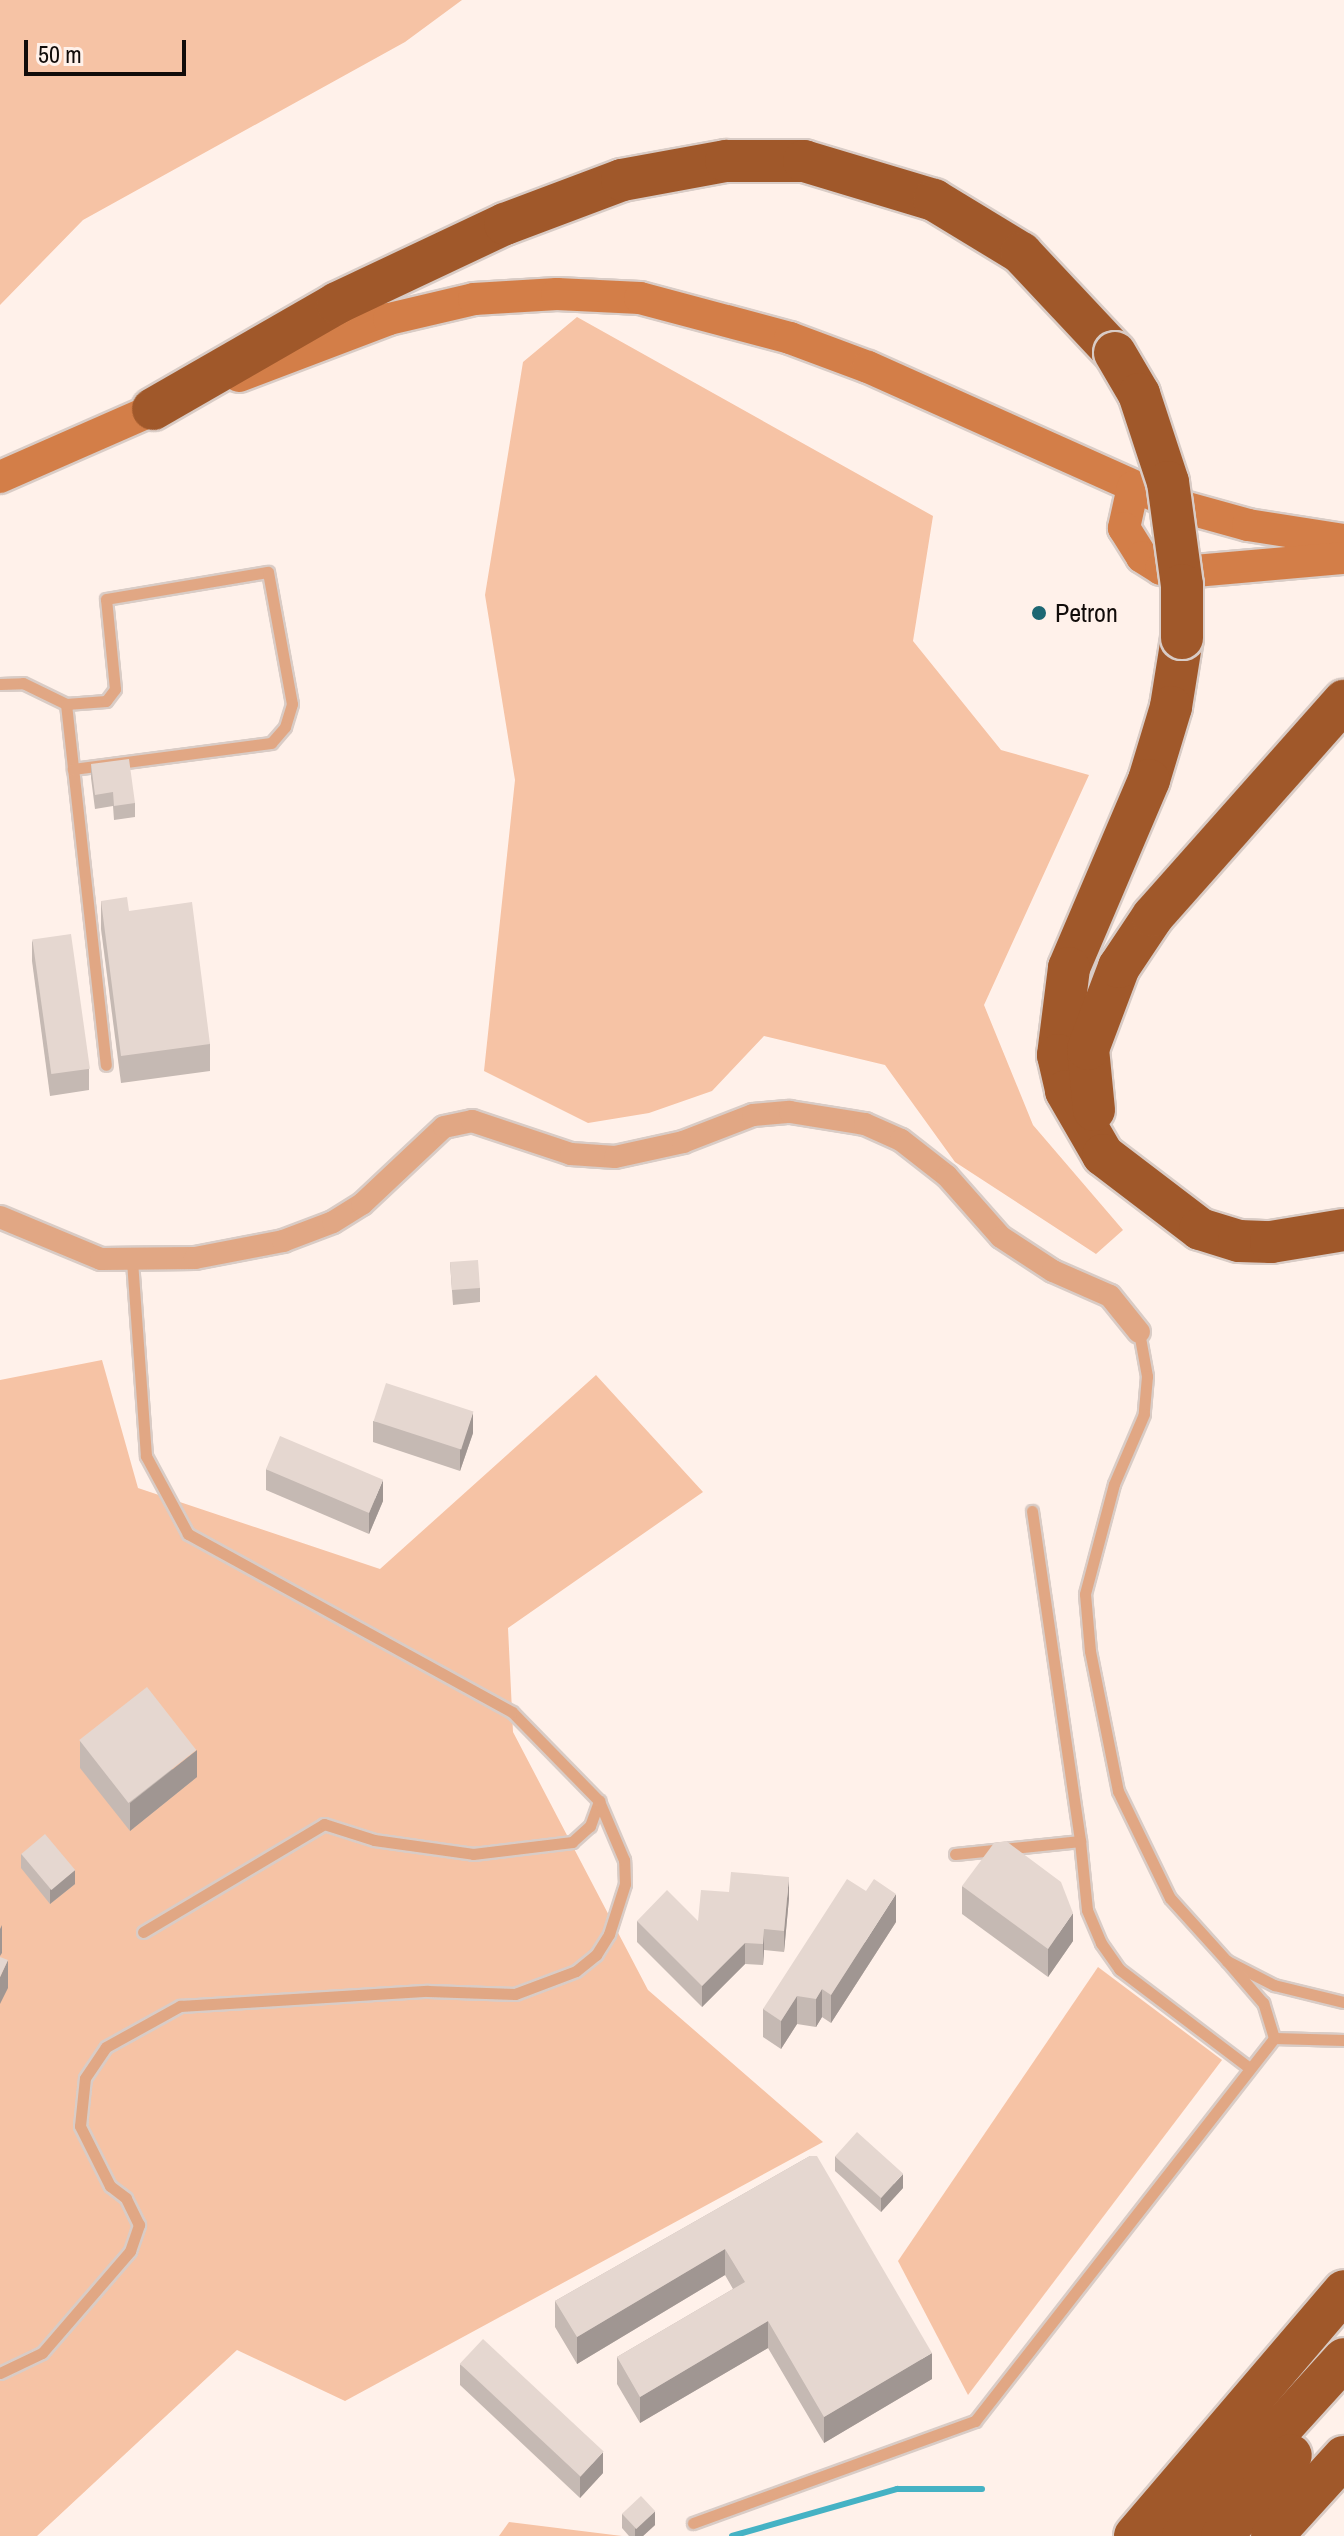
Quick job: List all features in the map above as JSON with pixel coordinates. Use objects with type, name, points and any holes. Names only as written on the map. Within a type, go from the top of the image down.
[{"type":"highway","points":[[153,409],[337,303],[505,224],[622,180],[679,165],[726,161],[804,161],[934,200],[1021,253],[1115,353],[1139,394],[1168,482],[1182,585],[1182,638],[1171,707],[1149,780],[1069,968],[1061,1011],[1058,1055],[1066,1091],[1103,1155],[1200,1229],[1239,1241],[1271,1242],[1344,1230]]},
{"type":"highway","points":[[1103,1155],[1089,1089],[1088,1049],[1106,991],[1153,916],[1344,701]]},
{"type":"highway","points":[[1135,2536],[1344,2291]]},
{"type":"highway","points":[[1183,2536],[1344,2359]]},
{"type":"highway","points":[[1222,2536],[1344,2399]]},
{"type":"highway","points":[[1272,2536],[1344,2457]]},
{"type":"main road","points":[[0,477],[153,409],[389,319],[460,303],[557,294],[640,298],[790,338],[868,367],[1133,487],[1248,525],[1344,540]]},
{"type":"main road","points":[[1133,487],[1124,528],[1142,557],[1161,569],[1195,571],[1344,558]]},
{"type":"street","points":[[0,1217],[101,1259],[195,1258],[283,1241],[333,1222],[362,1204],[444,1127],[472,1121],[571,1154],[615,1157],[683,1142],[753,1115],[790,1112],[865,1124],[901,1140],[947,1176],[1001,1237],[1040,1264],[1110,1296],[1139,1332]]},
{"type":"lane","points":[[0,684],[23,683],[66,704],[106,701],[115,689],[106,599],[268,572],[292,704],[285,727],[271,743],[73,769]]},
{"type":"lane","points":[[66,704],[106,1065]]},
{"type":"lane","points":[[0,2373],[42,2353],[130,2251],[139,2225],[126,2198],[110,2186],[80,2126],[85,2078],[106,2047],[180,2006],[428,1991],[515,1994],[576,1971],[609,1934],[625,1884],[624,1860],[599,1801],[512,1712],[188,1534],[146,1456],[132,1259]]},
{"type":"lane","points":[[1139,1332],[1147,1376],[1144,1414],[1114,1484],[1091,1562],[1085,1594],[1090,1651],[1118,1791],[1170,1898],[1263,2003],[1274,2038]]},
{"type":"lane","points":[[1032,1511],[1080,1841],[1087,1910],[1110,1956],[1248,2067]]},
{"type":"lane","points":[[143,1932],[324,1824],[374,1840],[473,1854],[572,1842],[590,1826],[599,1801]]},
{"type":"lane","points":[[955,1854],[1080,1841]]},
{"type":"lane","points":[[1227,1961],[1274,1985],[1344,2002]]},
{"type":"lane","points":[[693,2523],[975,2421],[1248,2067],[1274,2038],[1344,2040]]},
{"type":"shaded area","points":[[0,0],[462,0],[405,42],[83,220],[0,305]]},
{"type":"shaded area","points":[[577,317],[933,516],[913,641],[1001,750],[1089,775],[984,1005],[1033,1125],[1123,1230],[1096,1254],[955,1162],[885,1065],[764,1036],[712,1091],[649,1113],[588,1123],[484,1071],[515,780],[485,595],[523,362]]},
{"type":"shaded area","points":[[102,1360],[138,1488],[380,1569],[596,1375],[703,1492],[508,1628],[513,1732],[648,1990],[823,2142],[345,2401],[237,2350],[37,2536],[0,2536],[0,1380]]},
{"type":"shaded area","points":[[1098,1967],[1222,2060],[968,2395],[898,2261]]},
{"type":"shaded area","points":[[509,2522],[622,2536],[499,2536]]},
{"type":"building","points":[[129,759],[135,803],[114,806],[113,792],[95,795],[91,764]]},
{"type":"building","points":[[127,897],[129,911],[192,902],[210,1044],[121,1056],[101,901]]},
{"type":"building","points":[[71,934],[90,1069],[51,1074],[32,939]]},
{"type":"building","points":[[478,1260],[480,1288],[452,1290],[450,1262]]},
{"type":"building","points":[[386,1383],[473,1411],[461,1449],[374,1421]]},
{"type":"building","points":[[280,1436],[383,1480],[369,1513],[266,1469]]},
{"type":"building","points":[[147,1687],[196,1750],[128,1803],[79,1740]]},
{"type":"building","points":[[45,1834],[75,1870],[51,1890],[21,1854]]},
{"type":"building","points":[[1006,1841],[1061,1882],[1073,1913],[1048,1949],[962,1886],[994,1843]]},
{"type":"building","points":[[731,1872],[789,1877],[784,1931],[764,1929],[763,1944],[745,1943],[702,1986],[637,1921],[667,1890],[698,1921],[701,1890],[729,1892]]},
{"type":"building","points":[[847,1879],[866,1891],[874,1879],[896,1894],[831,1995],[822,1989],[816,1999],[797,1996],[781,2021],[763,2009]]},
{"type":"building","points":[[0,1957],[8,1960],[0,1977]]},
{"type":"building","points":[[857,2132],[903,2173],[881,2198],[835,2157]]},
{"type":"building","points":[[810,2156],[817,2156],[932,2353],[824,2417],[768,2321],[640,2397],[617,2357],[745,2282],[725,2249],[577,2337],[555,2301]]},
{"type":"building","points":[[483,2339],[604,2452],[580,2476],[460,2364]]},
{"type":"building","points":[[641,2496],[655,2511],[636,2529],[622,2514]]},
{"type":"waterway","points":[[732,2536],[897,2489],[982,2489]]},
{"type":"place","name":"Petron","points":[[1039,613]]}]
